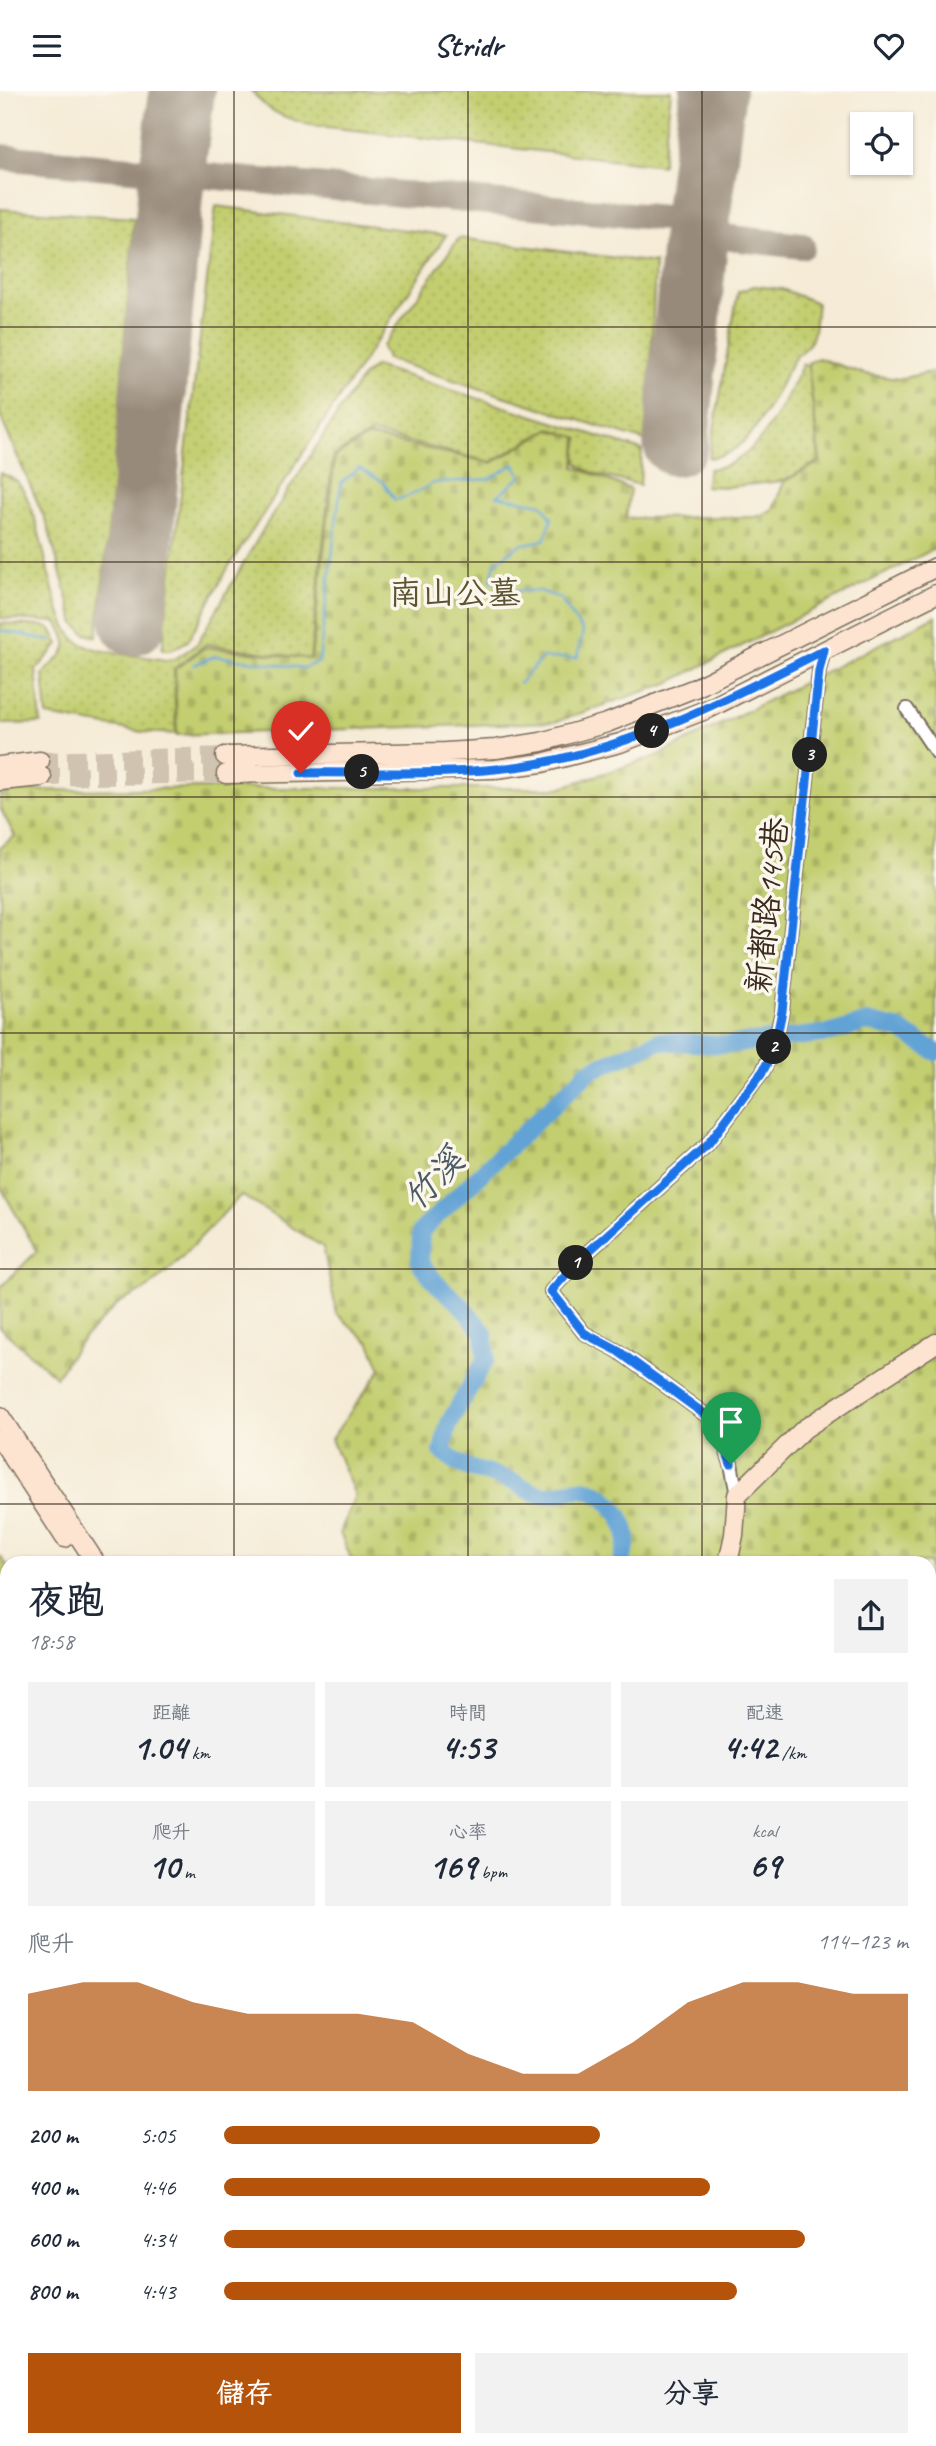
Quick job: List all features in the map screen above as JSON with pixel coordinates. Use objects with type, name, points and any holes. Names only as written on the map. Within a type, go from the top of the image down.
[{"type":"street","points":[[936,567],[695,688],[607,723],[541,742],[445,753],[225,765],[452,771],[496,769],[542,762],[620,743],[708,709],[936,594]]},
{"type":"street","name":"新都路145巷","points":[[737,1495],[731,1464],[718,1424],[618,1351],[584,1333],[551,1291],[578,1261],[708,1144],[763,1071],[774,1050],[782,1011],[819,671],[824,650]]},
{"type":"street","points":[[907,709],[936,752]]},
{"type":"street","points":[[0,766],[41,769],[0,781]]},
{"type":"street","points":[[730,1556],[737,1495],[804,1429],[936,1343]]},
{"type":"street","points":[[0,1416],[91,1556]]},
{"type":"street","points":[[0,1438],[77,1556]]},
{"type":"green space","points":[[252,91],[671,91],[662,165],[309,125],[270,109]]},
{"type":"green space","points":[[216,206],[446,235],[229,566],[188,641],[171,650],[162,650]]},
{"type":"green space","points":[[0,209],[134,218],[114,476],[97,637],[86,634],[75,624],[47,524],[0,416]]},
{"type":"green space","points":[[459,238],[655,263],[645,441],[387,359],[382,347]]},
{"type":"green space","points":[[754,286],[782,289],[817,303],[813,337],[793,361],[750,435],[738,447],[724,455],[709,458],[738,292]]},
{"type":"green space","name":"南山公墓","points":[[818,358],[864,374],[899,379],[936,371],[936,548],[668,683],[555,722],[177,735],[175,669],[206,647],[311,659],[335,457],[369,436],[492,463],[549,430],[577,437],[575,467],[630,489],[626,518],[755,517],[772,511],[784,482],[820,462],[808,363]]},
{"type":"green space","points":[[803,364],[808,367],[819,461],[783,481],[727,487],[705,486],[709,469],[728,465],[743,456],[765,433]]},
{"type":"green space","points":[[375,366],[642,450],[640,485],[587,470],[576,460],[579,439],[550,428],[491,462],[372,433],[333,456],[310,659],[206,644],[174,669],[176,734],[143,732],[47,716],[43,674],[62,655],[66,639],[57,622],[0,618],[0,473],[17,482],[28,500],[61,615],[80,643],[121,654],[175,659],[197,644],[264,528],[345,402],[364,375]]},
{"type":"green space","points":[[936,616],[936,1556],[350,1556],[340,1533],[355,1495],[331,1439],[381,1369],[370,1343],[337,1314],[323,1247],[241,1195],[174,1265],[147,1289],[120,1302],[78,1344],[56,1377],[0,1328],[0,1288],[37,1251],[0,1186],[0,847],[15,836],[0,808],[0,795],[14,791],[205,788],[559,788],[657,756]]},
{"type":"green space","points":[[0,623],[43,626],[51,629],[59,644],[36,670],[41,723],[0,724]]},
{"type":"waterway","points":[[194,665],[215,656],[303,668],[319,662],[341,483],[359,468],[383,482],[395,500],[434,483],[490,479],[514,464],[522,476],[497,496],[542,504],[552,519],[544,540],[519,545],[495,563],[491,580],[510,591],[540,591],[560,598],[583,632],[577,658],[542,658],[519,684]]},
{"type":"waterway","points":[[0,630],[52,641]]},
{"type":"waterway","name":"竹溪","points":[[623,1556],[627,1542],[624,1524],[614,1507],[599,1494],[582,1489],[552,1495],[536,1493],[511,1481],[460,1464],[442,1451],[449,1423],[486,1359],[484,1333],[420,1263],[421,1231],[589,1071],[659,1041],[726,1045],[831,1033],[867,1022],[900,1030],[936,1052]]},
{"type":"taxiway","points":[[0,157],[697,221]]},
{"type":"taxiway","points":[[697,234],[802,246]]},
{"type":"runway","points":[[133,622],[172,173],[182,91]]},
{"type":"runway","points":[[676,443],[697,221],[713,91]]},
{"type":"tunnel","points":[[40,761],[225,756]]},
{"type":"tunnel","points":[[42,777],[226,774]]},
{"type":"route","points":[[301,773],[496,769],[542,762],[620,743],[708,709],[824,650],[819,671],[782,1011],[774,1050],[763,1071],[708,1144],[578,1261],[551,1291],[584,1333],[618,1351],[718,1424],[731,1464]]}]
